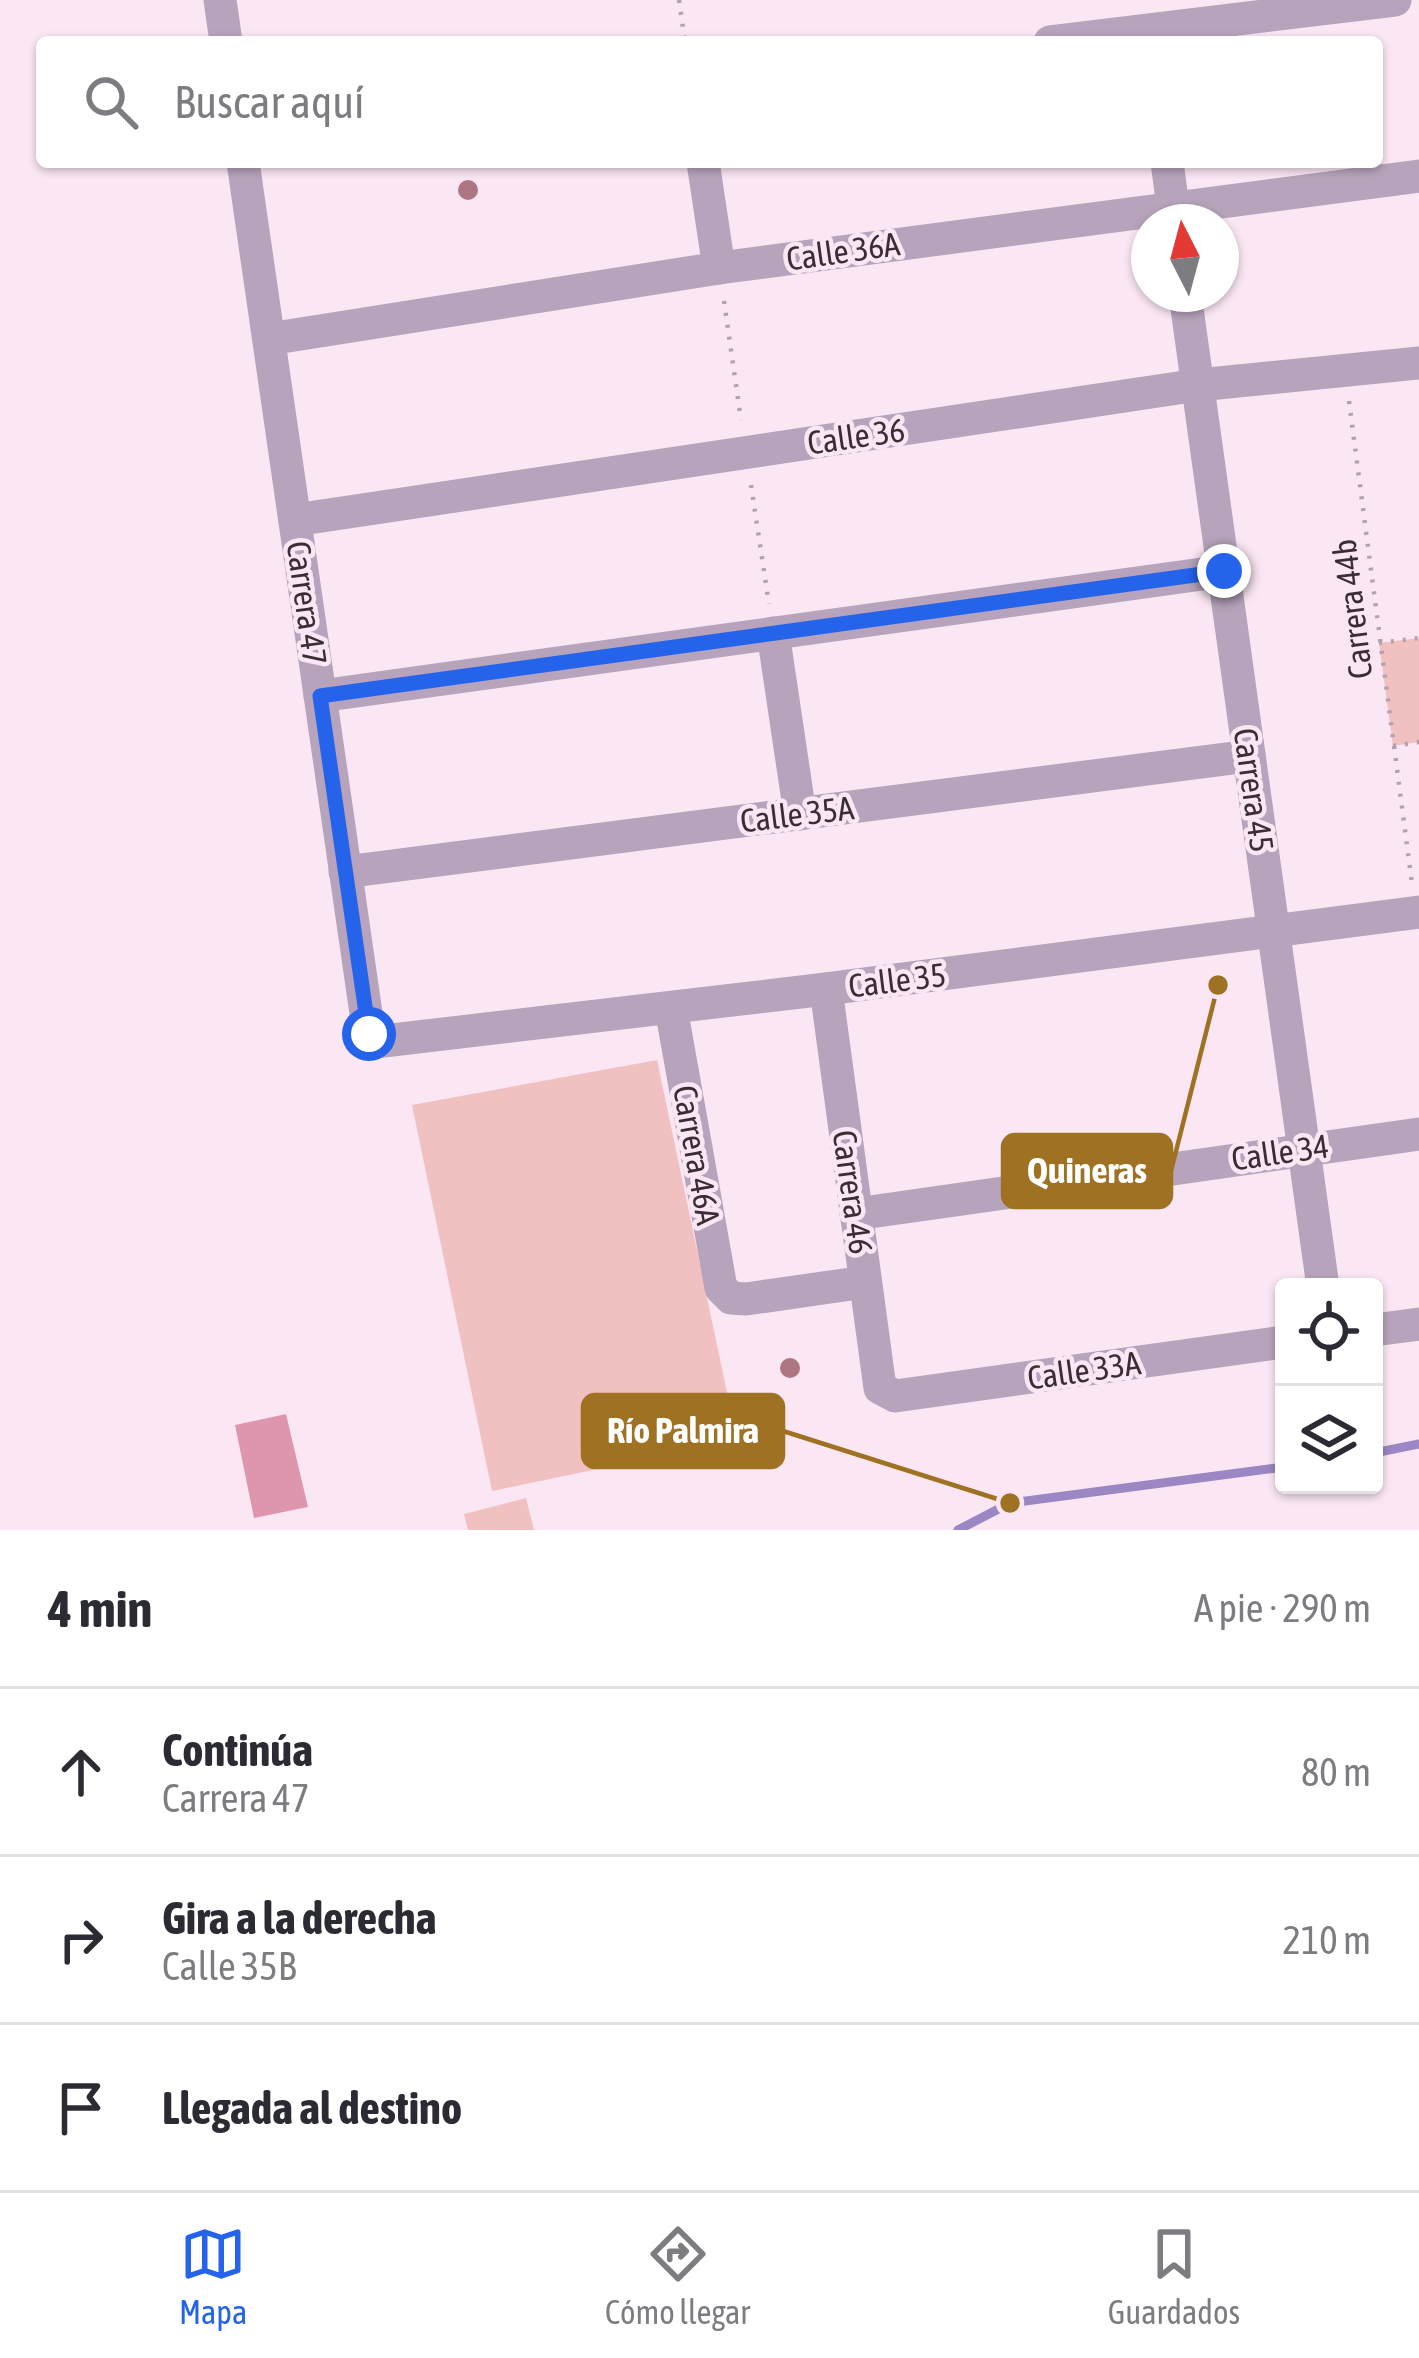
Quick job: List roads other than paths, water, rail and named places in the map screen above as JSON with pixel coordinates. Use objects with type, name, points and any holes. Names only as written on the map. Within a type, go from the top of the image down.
[{"type":"street","points":[[220,0],[225,36]]},
{"type":"street","points":[[1081,36],[1148,23],[1395,0]]},
{"type":"street","name":"Carrera 47","points":[[244,168],[369,1034],[375,1042]]},
{"type":"street","points":[[704,168],[719,268]]},
{"type":"street","points":[[1168,168],[1173,204]]},
{"type":"street","name":"Calle 36A","points":[[1238,204],[1419,176]]},
{"type":"street","name":"Calle 36A","points":[[268,339],[719,268],[1131,219]]},
{"type":"street","name":"Carrera 45","points":[[1188,312],[1322,1278]]},
{"type":"street","name":"Calle 36","points":[[295,520],[1198,386],[1419,363]]},
{"type":"street","points":[[320,696],[1224,571]]},
{"type":"street","points":[[773,633],[800,814]]},
{"type":"street","name":"Calle 35A","points":[[345,872],[1250,756]]},
{"type":"street","name":"Calle 35","points":[[375,1042],[1417,912]]},
{"type":"street","name":"Carrera 46","points":[[826,989],[880,1388],[885,1392]]},
{"type":"street","name":"Carrera 46A","points":[[671,1008],[721,1288],[731,1298],[865,1282]]},
{"type":"street","name":"Calle 34","points":[[856,1214],[1419,1134]]},
{"type":"street","points":[[1383,1329],[1419,1324]]},
{"type":"street","name":"Calle 33A","points":[[885,1392],[895,1396],[1275,1343]]},
{"type":"waterway","points":[[1383,1451],[1419,1444]]},
{"type":"waterway","points":[[958,1530],[1010,1503],[1275,1468]]},
{"type":"place","name":"Quineras","points":[[1218,985]]},
{"type":"place","name":"Río Palmira","points":[[1010,1503]]}]
